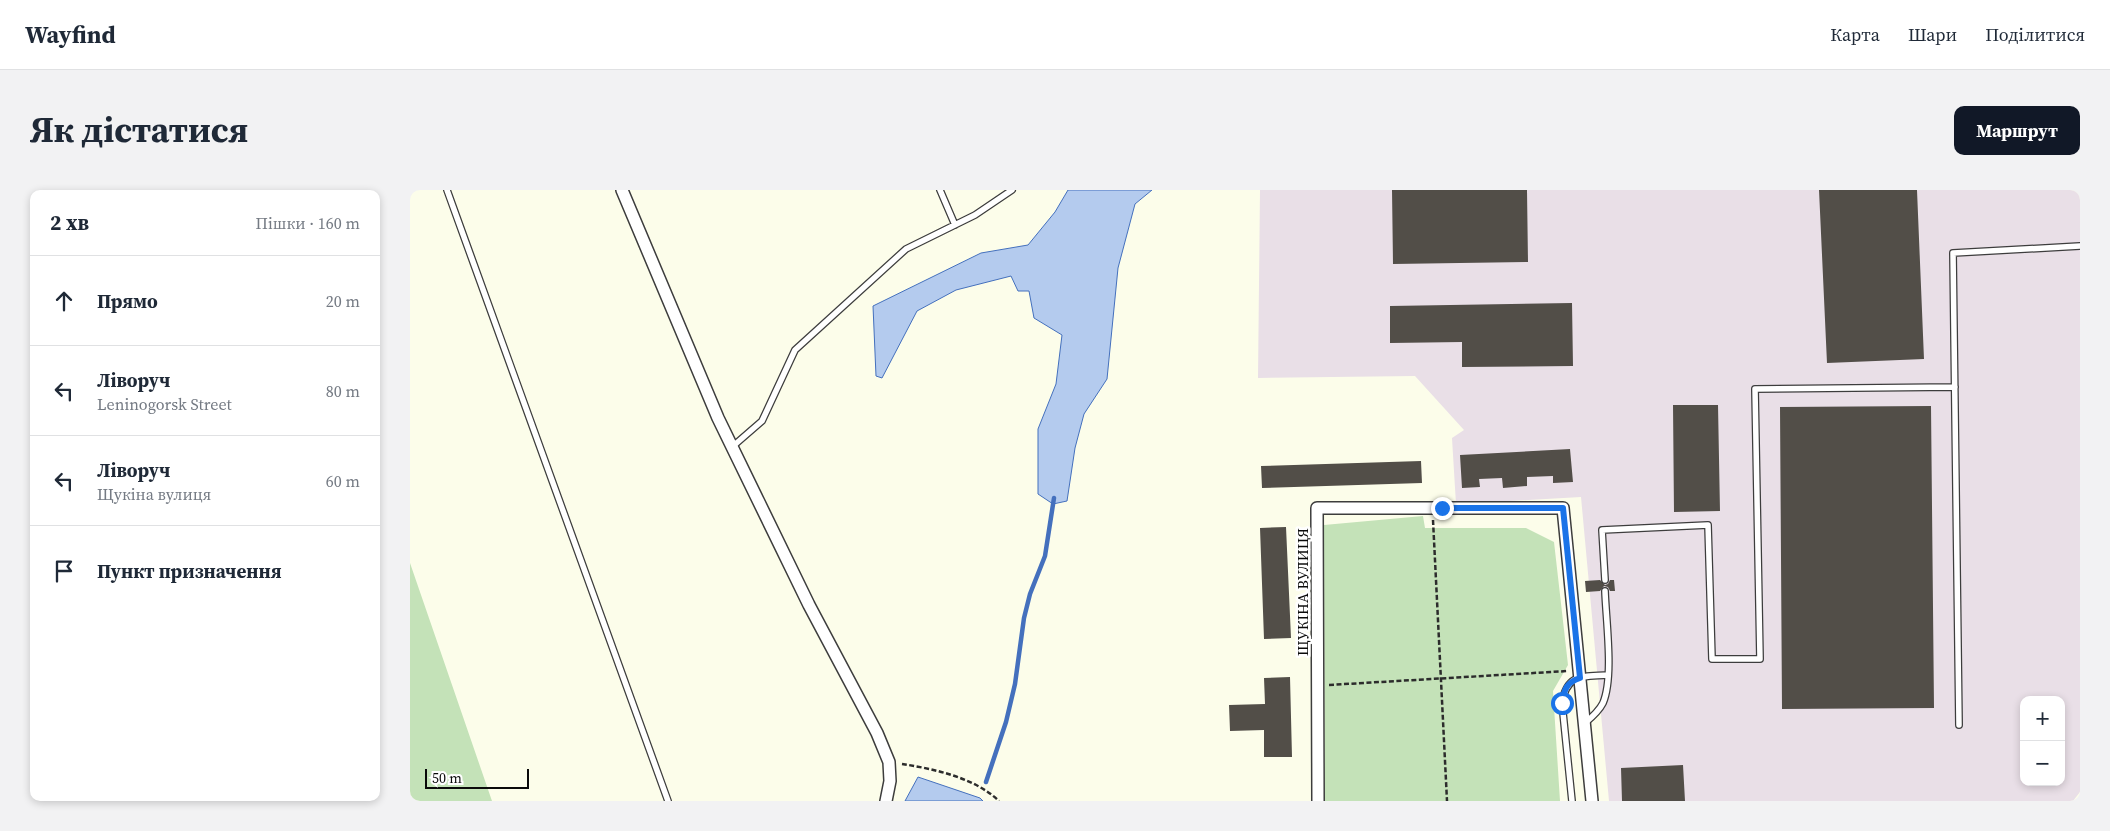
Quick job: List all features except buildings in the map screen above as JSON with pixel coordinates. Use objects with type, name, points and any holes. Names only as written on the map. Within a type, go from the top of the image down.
[{"type":"street","points":[[622,190],[704,388],[809,605],[877,733],[890,762],[890,781],[886,801]]},
{"type":"street","name":"ЩУКІНА ВУЛИЦЯ","points":[[1318,801],[1317,508],[1563,508],[1580,674]]},
{"type":"street","points":[[1580,674],[1592,801]]},
{"type":"lane","points":[[447,190],[668,801]]},
{"type":"lane","points":[[940,190],[955,225]]},
{"type":"lane","points":[[732,447],[762,421],[795,350],[906,248],[975,215],[1012,190]]},
{"type":"lane","points":[[1959,725],[1953,254],[2080,246]]},
{"type":"lane","points":[[1605,580],[1602,530],[1708,525],[1712,660],[1760,659],[1755,389],[1955,387]]},
{"type":"lane","points":[[1585,723],[1602,705],[1608,675],[1605,591]]},
{"type":"lane","points":[[1572,801],[1562,703],[1564,690],[1570,681],[1580,674],[1608,675]]},
{"type":"path","points":[[1432,508],[1447,801]]},
{"type":"path","points":[[1317,686],[1440,678],[1580,674]]},
{"type":"path","points":[[890,762],[923,767],[964,781],[986,789],[999,801]]},
{"type":"shaded area","points":[[1260,190],[2080,190],[2080,792],[2073,801],[1609,801],[1581,497],[1456,504],[1452,438],[1464,430],[1415,376],[1258,378]]},
{"type":"green space","points":[[1423,516],[1425,528],[1526,528],[1554,542],[1568,665],[1553,691],[1560,801],[1325,801],[1324,525]]},
{"type":"green space","points":[[410,563],[492,801],[410,801]]},
{"type":"water","points":[[1068,190],[1152,190],[1135,204],[1118,268],[1107,379],[1084,414],[1075,448],[1067,501],[1053,504],[1038,494],[1038,429],[1056,384],[1062,335],[1034,318],[1029,291],[1018,291],[1011,276],[956,290],[917,311],[882,378],[876,376],[873,306],[981,253],[1028,245],[1055,212]]},
{"type":"water","points":[[918,777],[980,798],[983,801],[905,801]]},
{"type":"waterway","points":[[986,782],[1006,722],[1015,684],[1024,618],[1030,594],[1045,556],[1054,498]]},
{"type":"route","points":[[1442,508],[1563,508],[1580,678],[1570,681],[1564,690],[1562,703]]}]
